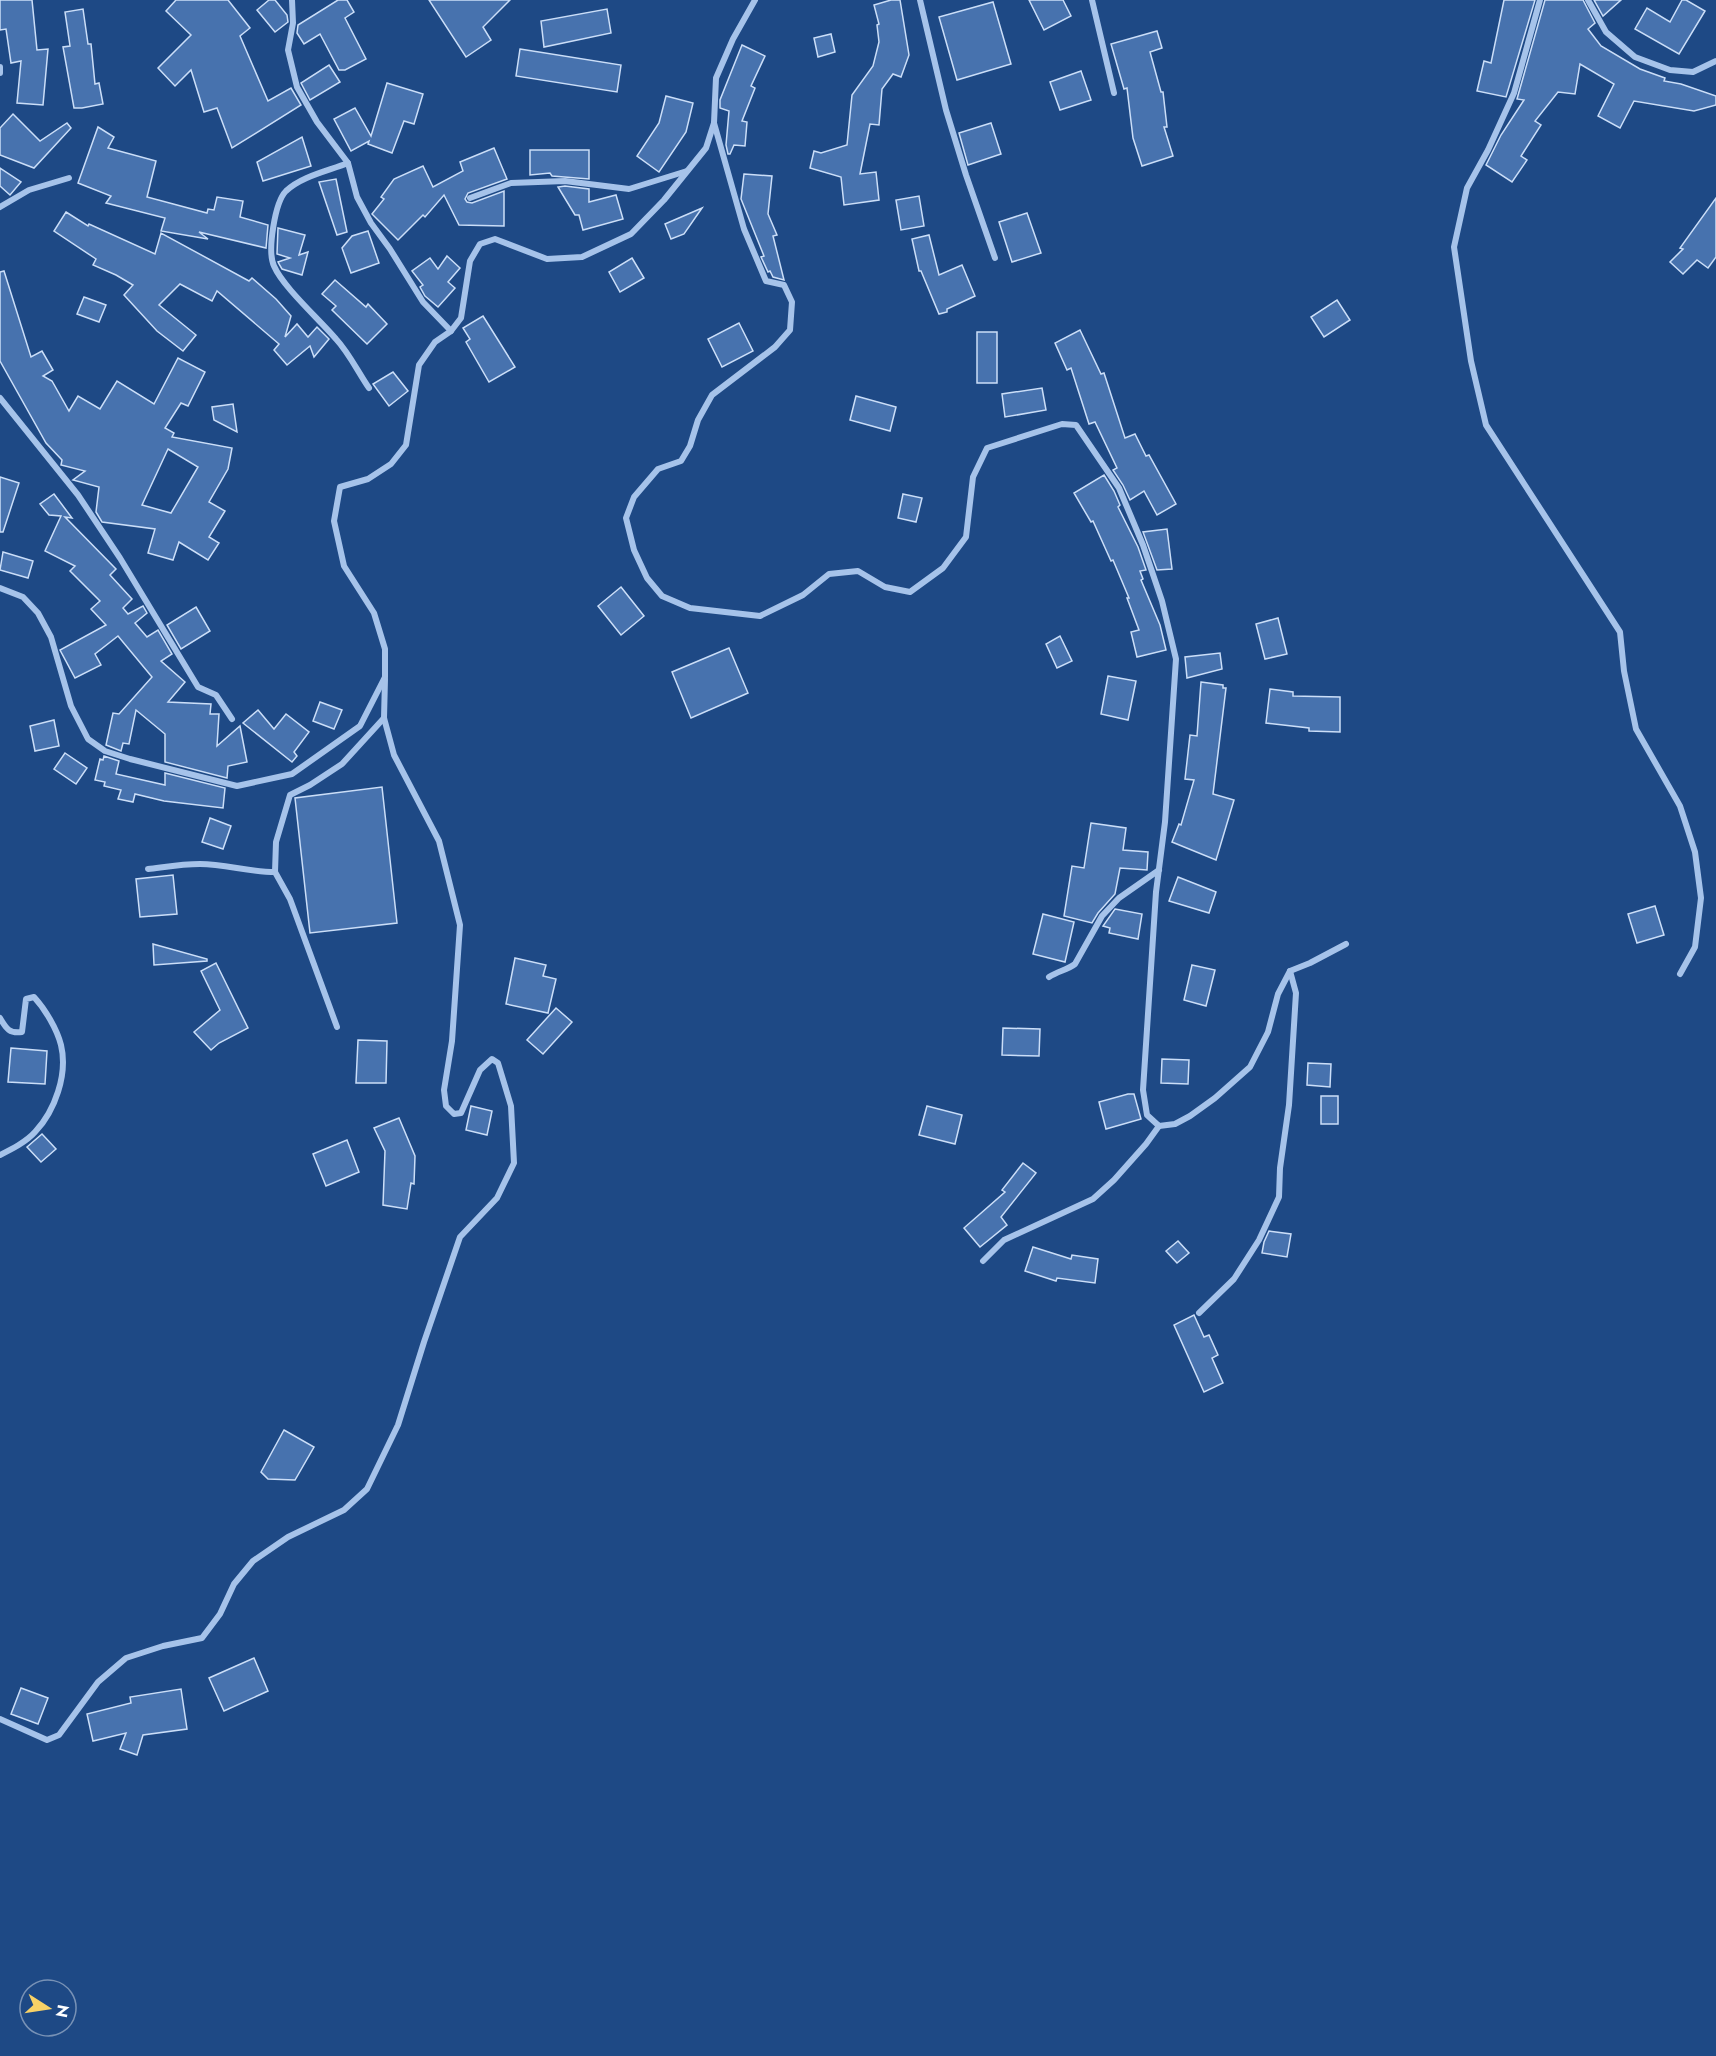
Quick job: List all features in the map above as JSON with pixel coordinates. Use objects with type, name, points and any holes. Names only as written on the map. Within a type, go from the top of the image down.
[{"type":"street","points":[[292,0],[293,22],[288,50],[297,87],[317,122],[348,164],[357,197],[371,223],[423,302],[451,332]]},
{"type":"street","points":[[0,1719],[47,1740],[59,1735],[98,1682],[126,1658],[164,1646],[202,1638],[220,1614],[234,1584],[253,1561],[288,1537],[344,1510],[367,1489],[398,1425],[460,1237],[497,1198],[514,1163],[511,1106],[498,1064],[492,1059],[480,1070],[461,1113],[454,1114],[446,1106],[444,1090],[452,1041],[460,925],[439,841],[394,755],[384,718],[385,649],[374,613],[344,566],[334,521],[340,487],[368,478],[391,464],[406,445],[419,365],[435,342],[451,332],[461,318],[470,261],[480,244],[495,239],[547,259],[582,257],[631,234],[664,200],[706,148],[714,123],[716,78],[733,39],[755,0]]},
{"type":"street","points":[[920,0],[946,110],[994,258]]},
{"type":"street","points":[[1092,0],[1114,93]]},
{"type":"street","points":[[1540,0],[1514,93],[1488,150],[1467,188],[1454,247],[1472,361],[1486,425],[1620,632],[1624,671],[1636,729],[1680,806],[1695,852],[1701,898],[1695,947],[1680,974]]},
{"type":"street","points":[[1588,0],[1606,32],[1635,57],[1670,70],[1693,72],[1716,60]]},
{"type":"street","points":[[0,68],[0,74]]},
{"type":"street","points":[[714,123],[744,229],[766,280],[784,285],[792,302],[790,330],[776,347],[712,395],[698,420],[690,446],[681,460],[658,469],[634,497],[627,518],[634,550],[647,578],[662,596],[690,608],[760,616],[803,595],[829,574],[858,571],[885,587],[910,592],[943,568],[966,537],[973,477],[987,447],[1062,424],[1076,425],[1119,488],[1143,545],[1162,601],[1176,659],[1165,822],[1149,986],[1143,1090],[1147,1115],[1159,1126]]},
{"type":"street","points":[[348,164],[302,180],[285,192],[278,204],[272,243],[273,264],[284,281],[338,341],[369,388]]},
{"type":"street","points":[[470,198],[511,183],[565,181],[629,189],[688,170]]},
{"type":"street","points":[[0,207],[29,190],[69,178]]},
{"type":"street","points":[[0,398],[78,495],[120,558],[198,687],[216,695],[232,719]]},
{"type":"street","points":[[0,588],[23,597],[38,613],[51,637],[71,706],[88,739],[105,751],[130,759],[237,786],[292,774],[360,726],[385,677]]},
{"type":"street","points":[[337,1027],[290,899],[275,872],[276,842],[290,795],[342,764],[384,718]]},
{"type":"street","points":[[147,868],[199,864],[229,866],[256,872],[275,872]]},
{"type":"street","points":[[1049,977],[1075,964],[1102,916],[1119,898],[1159,870]]},
{"type":"street","points":[[983,1261],[1004,1240],[1093,1199],[1114,1180],[1159,1126],[1175,1124],[1215,1098],[1250,1067],[1268,1032],[1278,994],[1290,970],[1310,963],[1346,944]]},
{"type":"street","points":[[1199,1313],[1234,1279],[1259,1240],[1279,1197],[1280,1168],[1289,1105],[1296,993],[1290,970]]},
{"type":"street","points":[[0,1018],[8,1030],[14,1033],[22,1032],[26,999],[34,997],[42,1006],[61,1045],[62,1067],[59,1089],[50,1111],[35,1133],[13,1149],[0,1155]]},
{"type":"building","points":[[0,0],[32,0],[37,50],[48,49],[43,105],[17,103],[21,61],[11,63],[6,29],[0,30]]},
{"type":"building","points":[[176,0],[228,0],[250,28],[240,36],[268,101],[291,88],[301,105],[232,148],[217,108],[204,112],[191,70],[175,86],[158,68],[191,35],[166,11]]},
{"type":"building","points":[[269,0],[275,0],[287,15],[288,22],[275,32],[257,10]]},
{"type":"building","points":[[338,0],[347,0],[354,12],[345,18],[366,59],[345,70],[339,70],[320,34],[304,44],[297,33],[298,25]]},
{"type":"building","points":[[429,0],[510,0],[483,27],[491,40],[466,57]]},
{"type":"building","points":[[900,0],[909,55],[901,77],[893,74],[882,89],[879,125],[870,124],[860,174],[876,172],[879,200],[844,205],[841,177],[810,168],[814,151],[821,153],[847,145],[852,95],[873,66],[879,42],[877,25],[879,24],[874,5]]},
{"type":"building","points":[[1029,0],[1063,0],[1071,16],[1044,30]]},
{"type":"building","points":[[1504,0],[1535,0],[1506,97],[1477,91],[1484,61],[1491,63]]},
{"type":"building","points":[[1545,0],[1583,0],[1595,23],[1588,29],[1601,46],[1640,69],[1665,78],[1664,81],[1681,84],[1716,96],[1716,105],[1694,111],[1634,101],[1620,128],[1598,116],[1614,84],[1580,64],[1575,94],[1558,92],[1535,121],[1541,125],[1521,156],[1527,160],[1512,182],[1486,165],[1501,135],[1524,100],[1517,99]]},
{"type":"building","points":[[1594,0],[1621,0],[1603,16]]},
{"type":"building","points":[[1682,0],[1705,11],[1679,54],[1635,29],[1647,8],[1670,22]]},
{"type":"building","points":[[993,2],[1011,64],[957,80],[939,17]]},
{"type":"building","points":[[83,9],[88,44],[91,44],[95,84],[99,83],[103,104],[74,108],[63,47],[70,46],[65,12]]},
{"type":"building","points":[[607,9],[611,33],[544,47],[541,21]]},
{"type":"building","points":[[1157,31],[1162,48],[1150,52],[1161,92],[1163,92],[1167,127],[1164,127],[1173,156],[1142,166],[1133,138],[1127,88],[1124,89],[1111,44]]},
{"type":"building","points":[[831,34],[835,52],[818,57],[814,38]]},
{"type":"building","points":[[742,45],[765,56],[751,86],[755,88],[742,121],[747,122],[745,146],[734,145],[728,154],[726,145],[729,111],[720,108],[720,100]]},
{"type":"building","points":[[520,49],[621,65],[617,92],[516,76]]},
{"type":"building","points":[[329,65],[340,82],[310,100],[301,83]]},
{"type":"building","points":[[1081,71],[1091,100],[1060,110],[1050,82]]},
{"type":"building","points":[[387,83],[423,94],[414,124],[404,121],[392,153],[368,144],[369,141],[351,151],[334,119],[355,108],[371,136]]},
{"type":"building","points":[[666,96],[693,103],[686,132],[659,172],[637,156],[659,123]]},
{"type":"building","points":[[13,114],[40,141],[67,123],[71,128],[34,168],[0,155],[0,128]]},
{"type":"building","points":[[991,123],[1001,154],[968,165],[959,133]]},
{"type":"building","points":[[98,127],[114,137],[108,148],[156,161],[147,197],[207,213],[208,209],[214,210],[217,197],[243,201],[240,217],[268,225],[266,248],[199,232],[208,239],[161,231],[165,218],[106,203],[111,196],[78,183]]},
{"type":"building","points":[[302,137],[311,166],[263,181],[257,162]]},
{"type":"building","points":[[494,148],[507,179],[468,193],[465,199],[472,203],[504,191],[504,226],[459,225],[444,195],[425,217],[423,215],[398,240],[372,214],[384,199],[381,197],[394,179],[423,166],[433,187],[463,171],[460,162]]},
{"type":"building","points":[[530,150],[589,150],[589,179],[552,176],[550,173],[530,175]]},
{"type":"building","points":[[0,168],[21,182],[10,195],[0,186]]},
{"type":"building","points":[[744,174],[772,176],[768,214],[777,235],[773,236],[784,280],[773,277],[770,271],[768,272],[761,257],[764,256],[741,199]]},
{"type":"building","points":[[336,179],[347,232],[337,235],[319,182]]},
{"type":"building","points":[[558,187],[589,189],[589,202],[616,195],[623,219],[583,230],[579,215],[575,215]]},
{"type":"building","points":[[919,196],[924,226],[901,230],[896,200]]},
{"type":"building","points":[[1716,198],[1716,257],[1708,268],[1697,260],[1683,274],[1670,262],[1683,249],[1680,248]]},
{"type":"building","points":[[702,208],[684,234],[671,239],[665,224]]},
{"type":"building","points":[[66,212],[88,226],[89,224],[155,254],[161,233],[249,281],[252,278],[291,316],[285,337],[297,324],[308,337],[317,327],[329,339],[314,357],[310,346],[287,365],[274,350],[279,344],[217,291],[212,301],[180,284],[159,305],[196,335],[183,351],[157,331],[124,295],[133,285],[93,265],[96,259],[54,231]]},
{"type":"building","points":[[1027,213],[1041,253],[1012,262],[999,222]]},
{"type":"building","points":[[278,228],[305,235],[299,255],[308,252],[302,275],[282,269],[279,264],[278,262],[290,258],[277,254]]},
{"type":"building","points":[[368,231],[379,263],[351,273],[342,248],[352,236]]},
{"type":"building","points":[[929,235],[939,275],[962,265],[975,296],[939,314],[921,271],[919,271],[912,239]]},
{"type":"building","points":[[447,256],[460,268],[448,282],[455,288],[438,307],[425,296],[420,287],[423,285],[412,271],[430,258],[438,269]]},
{"type":"building","points":[[632,258],[644,278],[620,292],[609,272]]},
{"type":"building","points":[[4,271],[31,357],[42,351],[53,370],[43,376],[52,381],[69,411],[78,396],[100,409],[117,381],[154,404],[178,358],[205,372],[188,406],[181,403],[165,428],[174,433],[172,437],[232,448],[228,469],[209,502],[225,511],[209,537],[219,543],[208,560],[179,542],[173,560],[148,553],[155,529],[102,522],[96,512],[99,487],[73,480],[85,471],[61,465],[62,460],[46,443],[0,361],[0,272]],"holes":[[[168,449],[198,467],[171,513],[142,505]]]},
{"type":"building","points":[[335,280],[366,307],[368,304],[387,324],[367,344],[332,310],[336,306],[322,294]]},
{"type":"building","points":[[84,297],[106,305],[99,322],[77,314]]},
{"type":"building","points":[[1337,300],[1350,320],[1324,337],[1311,317]]},
{"type":"building","points":[[483,316],[515,367],[489,382],[466,342],[470,339],[463,328]]},
{"type":"building","points":[[739,323],[753,351],[722,367],[708,339]]},
{"type":"building","points":[[1080,330],[1101,374],[1104,373],[1125,438],[1135,434],[1176,504],[1157,515],[1144,491],[1130,500],[1113,470],[1117,468],[1095,422],[1089,424],[1071,368],[1067,370],[1055,343]]},
{"type":"building","points":[[977,332],[997,332],[997,383],[977,383]]},
{"type":"building","points":[[393,372],[408,391],[389,406],[373,384]]},
{"type":"building","points":[[1042,388],[1046,410],[1005,417],[1002,394]]},
{"type":"building","points":[[856,396],[896,407],[890,431],[850,420]]},
{"type":"building","points":[[233,404],[237,432],[214,420],[212,407]]},
{"type":"building","points":[[1104,475],[1114,491],[1120,505],[1118,507],[1138,547],[1146,570],[1140,571],[1143,579],[1141,580],[1160,625],[1166,650],[1137,657],[1131,632],[1139,630],[1127,598],[1129,598],[1093,521],[1091,522],[1074,493]]},
{"type":"building","points":[[0,477],[19,483],[3,532],[0,532]]},
{"type":"building","points":[[54,494],[72,518],[65,517],[116,569],[110,575],[132,599],[123,608],[128,614],[143,606],[147,613],[135,623],[147,637],[158,630],[172,654],[161,661],[185,682],[168,702],[211,704],[210,714],[219,714],[217,746],[240,726],[247,762],[228,766],[227,778],[165,762],[165,734],[136,710],[129,744],[123,743],[121,751],[106,745],[113,713],[119,714],[152,677],[118,636],[95,654],[101,665],[75,678],[60,650],[106,625],[91,609],[100,601],[70,571],[75,566],[45,551],[61,516],[49,515],[40,504]]},
{"type":"building","points":[[903,494],[922,498],[916,522],[898,518]]},
{"type":"building","points":[[1167,529],[1172,569],[1157,570],[1143,532]]},
{"type":"building","points":[[3,552],[33,561],[28,578],[0,570]]},
{"type":"building","points":[[621,587],[644,616],[621,635],[598,606]]},
{"type":"building","points":[[196,607],[210,631],[181,649],[167,625]]},
{"type":"building","points":[[1278,618],[1287,654],[1265,659],[1256,624]]},
{"type":"building","points":[[1060,636],[1072,661],[1057,668],[1046,644]]},
{"type":"building","points":[[729,648],[748,693],[691,718],[672,672]]},
{"type":"building","points":[[1220,653],[1222,669],[1187,678],[1185,657]]},
{"type":"building","points":[[1108,676],[1136,681],[1128,720],[1101,714]]},
{"type":"building","points":[[1201,682],[1223,685],[1223,688],[1226,688],[1213,794],[1234,800],[1216,860],[1172,842],[1179,824],[1181,825],[1194,780],[1185,779],[1190,735],[1197,736]]},
{"type":"building","points":[[1270,689],[1293,692],[1293,696],[1340,697],[1340,732],[1309,731],[1309,728],[1266,723]]},
{"type":"building","points":[[320,702],[342,710],[334,729],[313,721]]},
{"type":"building","points":[[258,710],[274,729],[286,714],[309,732],[294,752],[297,756],[292,762],[243,723]]},
{"type":"building","points":[[54,720],[59,746],[35,751],[30,726]]},
{"type":"building","points":[[65,753],[87,768],[76,784],[54,769]]},
{"type":"building","points":[[104,756],[119,761],[116,774],[165,785],[165,773],[225,788],[223,808],[164,801],[135,794],[133,802],[118,799],[121,790],[104,786],[105,782],[95,780],[100,759],[103,760]]},
{"type":"building","points":[[382,787],[397,923],[310,933],[295,798]]},
{"type":"building","points":[[210,818],[231,826],[223,849],[202,842]]},
{"type":"building","points":[[1091,823],[1126,828],[1123,850],[1148,852],[1147,870],[1120,868],[1115,894],[1092,923],[1064,916],[1072,866],[1084,868]]},
{"type":"building","points":[[173,875],[177,914],[140,917],[136,879]]},
{"type":"building","points":[[1178,877],[1216,892],[1209,913],[1169,901]]},
{"type":"building","points":[[1655,906],[1664,935],[1637,943],[1628,914]]},
{"type":"building","points":[[1115,909],[1142,914],[1138,939],[1109,933],[1110,928],[1103,926]]},
{"type":"building","points":[[1043,914],[1074,922],[1065,962],[1033,954]]},
{"type":"building","points":[[153,944],[207,959],[207,961],[154,965]]},
{"type":"building","points":[[515,958],[546,965],[543,976],[556,979],[548,1013],[506,1004]]},
{"type":"building","points":[[216,963],[248,1028],[219,1043],[211,1050],[194,1032],[220,1010],[201,971]]},
{"type":"building","points":[[1192,965],[1215,970],[1206,1006],[1184,1000]]},
{"type":"building","points":[[556,1008],[572,1022],[543,1054],[527,1040]]},
{"type":"building","points":[[1003,1028],[1040,1029],[1039,1056],[1002,1055]]},
{"type":"building","points":[[358,1040],[387,1041],[386,1083],[356,1083]]},
{"type":"building","points":[[11,1048],[47,1051],[45,1084],[8,1082]]},
{"type":"building","points":[[1162,1059],[1189,1060],[1188,1084],[1161,1083]]},
{"type":"building","points":[[1308,1063],[1331,1064],[1330,1087],[1307,1085]]},
{"type":"building","points":[[1134,1094],[1141,1119],[1106,1129],[1099,1102]]},
{"type":"building","points":[[1321,1096],[1338,1096],[1338,1124],[1321,1124]]},
{"type":"building","points":[[471,1106],[492,1111],[487,1135],[466,1130]]},
{"type":"building","points":[[927,1106],[962,1115],[955,1144],[919,1135]]},
{"type":"building","points":[[399,1118],[415,1156],[414,1184],[411,1183],[407,1209],[383,1205],[385,1151],[374,1128]]},
{"type":"building","points":[[42,1134],[56,1149],[41,1162],[27,1147]]},
{"type":"building","points":[[347,1140],[359,1172],[326,1186],[313,1154]]},
{"type":"building","points":[[1023,1163],[1036,1173],[1001,1217],[1007,1225],[980,1247],[964,1228],[1005,1192],[1002,1190]]},
{"type":"building","points":[[1269,1231],[1291,1234],[1287,1257],[1262,1253]]},
{"type":"building","points":[[1178,1241],[1189,1253],[1177,1263],[1166,1251]]},
{"type":"building","points":[[1033,1247],[1071,1259],[1072,1255],[1098,1259],[1095,1283],[1057,1278],[1056,1281],[1025,1271]]},
{"type":"building","points":[[1194,1315],[1204,1337],[1209,1335],[1218,1355],[1212,1358],[1223,1383],[1204,1392],[1174,1325]]},
{"type":"building","points":[[284,1430],[314,1447],[295,1480],[268,1479],[261,1472]]},
{"type":"building","points":[[254,1658],[268,1691],[224,1711],[209,1678]]},
{"type":"building","points":[[21,1688],[48,1698],[38,1724],[11,1714]]},
{"type":"building","points":[[181,1689],[187,1729],[143,1735],[137,1755],[120,1749],[126,1733],[93,1741],[87,1714],[131,1703],[130,1697]]}]
